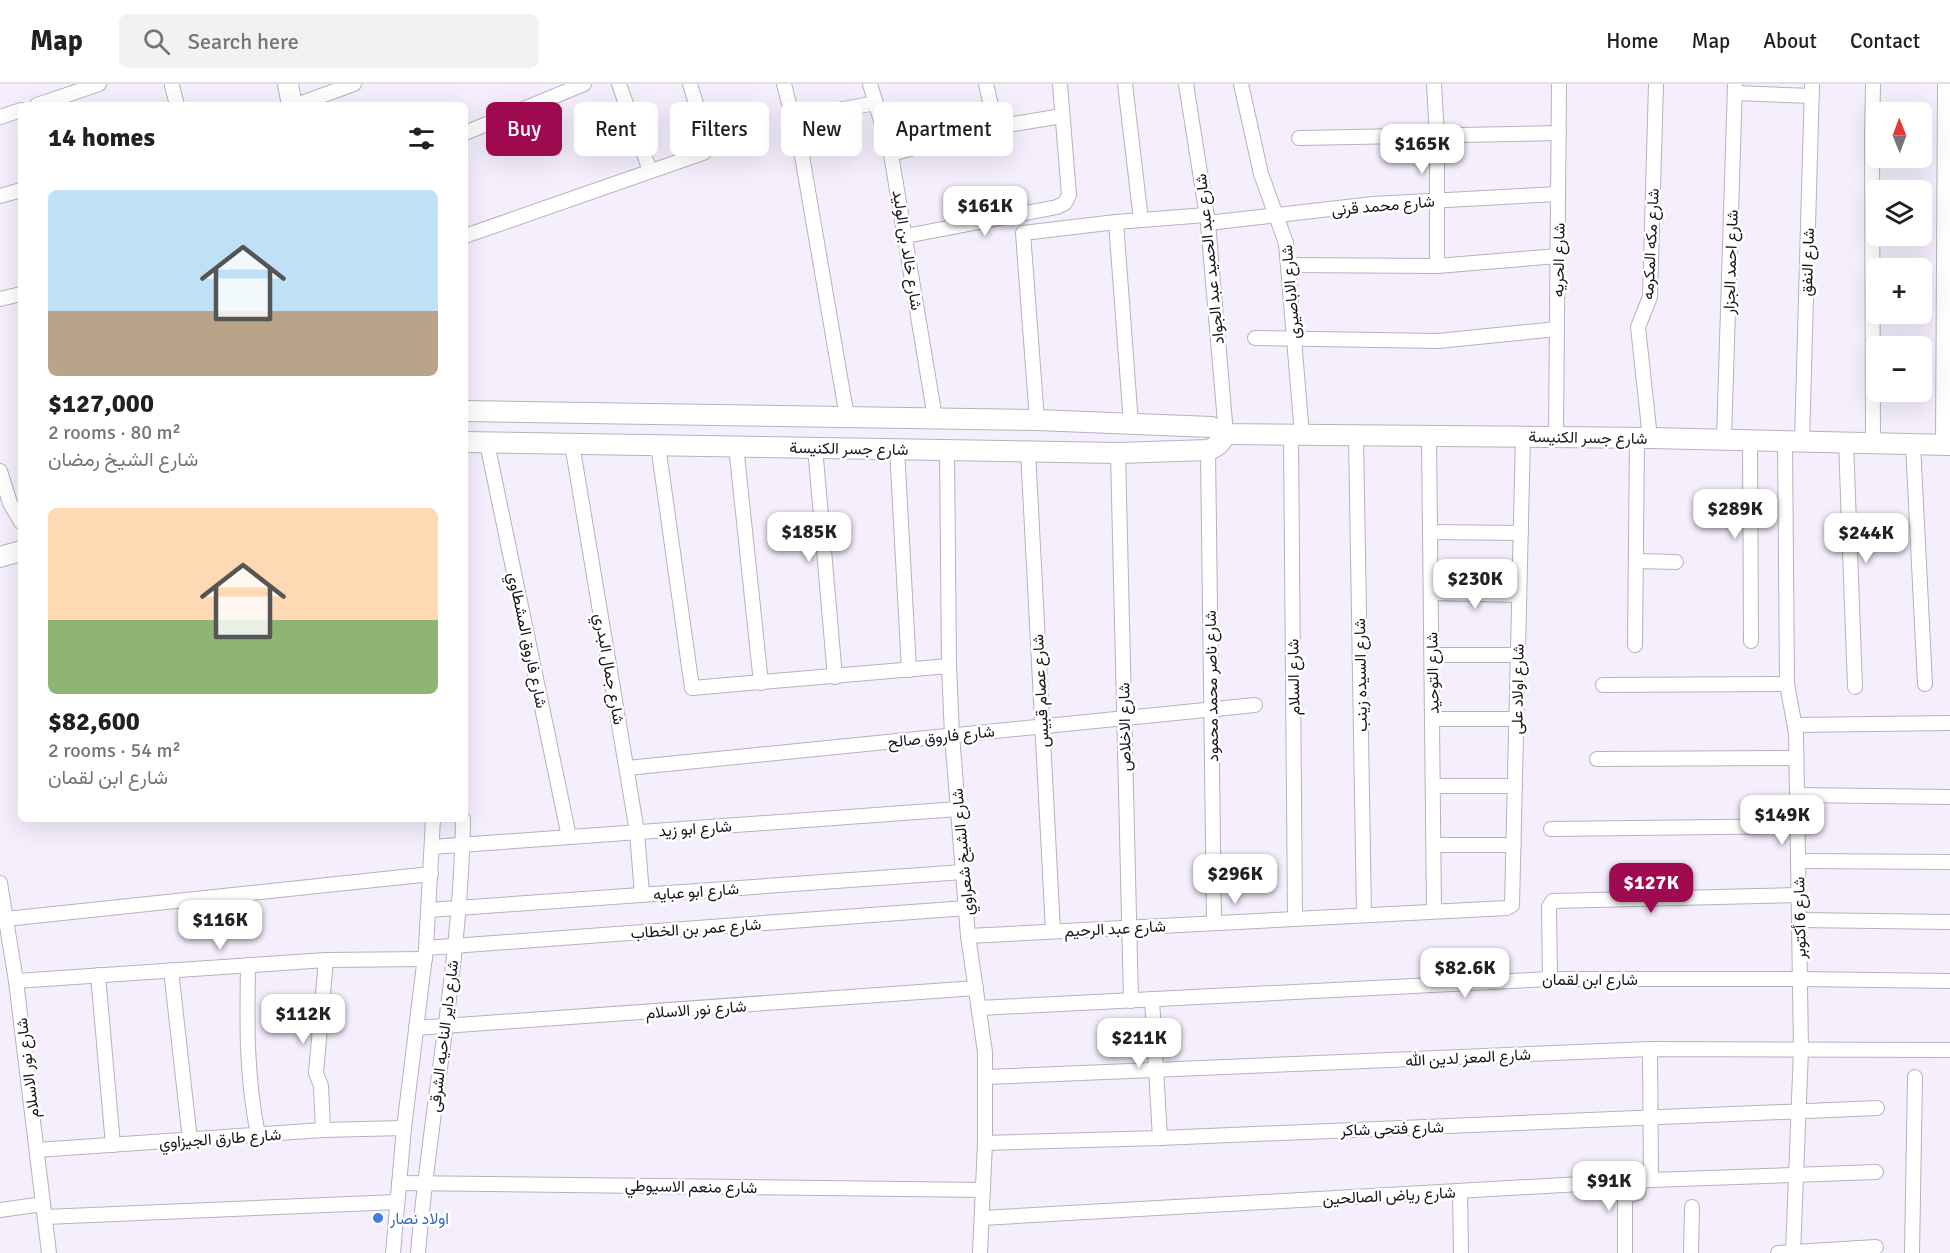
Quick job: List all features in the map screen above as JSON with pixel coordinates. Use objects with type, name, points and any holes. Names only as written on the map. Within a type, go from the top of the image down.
[{"type":"main road","points":[[288,84],[293,102]]},
{"type":"main road","name":"شارع جسر الكنيسة","points":[[468,411],[1037,420],[1211,427],[1226,434],[1644,437],[1947,444]]},
{"type":"main road","points":[[1208,450],[1216,447],[1226,434]]},
{"type":"main road","name":"شارع جسر الكنيسة","points":[[468,442],[1118,453],[1208,450]]},
{"type":"main road","points":[[0,557],[18,552]]},
{"type":"street","points":[[46,102],[99,84]]},
{"type":"street","points":[[303,102],[354,84]]},
{"type":"street","points":[[468,132],[584,84]]},
{"type":"street","points":[[619,84],[650,171]]},
{"type":"street","points":[[468,235],[703,153],[708,148],[707,140],[690,84]]},
{"type":"street","points":[[784,84],[789,102]]},
{"type":"street","name":"شارع خالد بن الوليد","points":[[870,84],[876,102]]},
{"type":"street","points":[[986,84],[990,102]]},
{"type":"street","points":[[906,236],[1057,207],[1065,203],[1069,195],[1060,84]]},
{"type":"street","points":[[1125,84],[1141,220]]},
{"type":"street","name":"شارع عبد الحميد عبد الجواد","points":[[1186,84],[1207,219],[1226,434]]},
{"type":"street","name":"شارع الاباصيرى","points":[[1241,84],[1261,174],[1286,243],[1294,338],[1297,435]]},
{"type":"street","points":[[1434,84],[1437,136],[1437,266]]},
{"type":"street","name":"شارع الحريه","points":[[1556,436],[1559,84]]},
{"type":"street","name":"شارع مكه المكرمه","points":[[1635,645],[1636,561],[1644,437],[1638,327],[1650,297],[1656,84]]},
{"type":"street","points":[[1873,84],[1873,443]]},
{"type":"street","points":[[1945,84],[1947,444]]},
{"type":"street","points":[[172,86],[176,102]]},
{"type":"street","points":[[1735,88],[1812,90]]},
{"type":"street","name":"شارع احمد الجزار","points":[[1724,439],[1735,88]]},
{"type":"street","name":"شارع النفق","points":[[1793,441],[1812,90]]},
{"type":"street","points":[[0,117],[18,111]]},
{"type":"street","points":[[1013,124],[1062,116]]},
{"type":"street","points":[[1299,138],[1558,133]]},
{"type":"street","points":[[802,156],[847,417]]},
{"type":"street","name":"شارع خالد بن الوليد","points":[[891,156],[935,418]]},
{"type":"street","points":[[0,196],[18,191]]},
{"type":"street","name":"شارع محمد قرنى","points":[[1037,420],[1022,235],[1025,232],[1141,220],[1277,216],[1373,204],[1558,194]]},
{"type":"street","points":[[1116,222],[1131,424]]},
{"type":"street","points":[[1288,265],[1437,266],[1558,256]]},
{"type":"street","points":[[0,299],[18,295]]},
{"type":"street","points":[[1255,338],[1438,341],[1557,329]]},
{"type":"street","name":"شارع السلام","points":[[1295,918],[1297,435]]},
{"type":"street","name":"شارع السيده زينب","points":[[1356,435],[1364,915]]},
{"type":"street","name":"شارع التوحيد","points":[[1429,436],[1434,911]]},
{"type":"street","name":"شارع اولاد على","points":[[1512,905],[1523,436]]},
{"type":"street","points":[[1750,440],[1751,640]]},
{"type":"street","name":"شارع 6 أكتوبر","points":[[1793,441],[1787,684],[1795,725],[1801,1049],[1793,1252]]},
{"type":"street","points":[[1846,442],[1855,687]]},
{"type":"street","name":"شارع فاروق المشطاوي","points":[[487,443],[569,837]]},
{"type":"street","name":"شارع جمال البدري","points":[[572,444],[637,832],[642,895]]},
{"type":"street","points":[[1913,444],[1925,684]]},
{"type":"street","points":[[658,445],[692,688],[949,666]]},
{"type":"street","points":[[736,446],[761,683]]},
{"type":"street","points":[[815,447],[835,677]]},
{"type":"street","points":[[897,449],[909,670]]},
{"type":"street","name":"شارع الشيخ شعراوي","points":[[948,450],[949,666],[952,735],[968,936],[985,1052],[986,1077],[980,1253]]},
{"type":"street","name":"شارع ناصر محمد محمود","points":[[1208,450],[1215,922]]},
{"type":"street","name":"شارع عصام قبيس","points":[[1028,451],[1053,931]]},
{"type":"street","name":"شارع الاخلاص","points":[[1118,453],[1131,1000]]},
{"type":"street","points":[[0,471],[10,503],[18,517]]},
{"type":"street","points":[[1430,532],[1521,533]]},
{"type":"street","points":[[1636,561],[1676,562]]},
{"type":"street","points":[[1431,593],[1519,595]]},
{"type":"street","points":[[1432,655],[1518,655]]},
{"type":"street","points":[[1603,685],[1787,684]]},
{"type":"street","name":"شارع فاروق صالح","points":[[627,768],[1255,705]]},
{"type":"street","points":[[1432,719],[1517,719]]},
{"type":"street","points":[[1795,725],[1950,723]]},
{"type":"street","points":[[1597,759],[1796,758]]},
{"type":"street","points":[[1433,786],[1515,786]]},
{"type":"street","points":[[1797,795],[1950,797]]},
{"type":"street","name":"شارع ابو زيد","points":[[432,847],[958,809]]},
{"type":"street","name":"شارع داير الناحيه الشرقى","points":[[393,1253],[404,1128],[425,954],[433,822]]},
{"type":"street","name":"شارع داير الناحيه الشرقى","points":[[418,1253],[424,1183],[459,908],[463,822]]},
{"type":"street","points":[[1551,829],[1797,826]]},
{"type":"street","points":[[1434,845],[1514,845]]},
{"type":"street","points":[[1798,861],[1950,862]]},
{"type":"street","name":"شارع ابو عبايه","points":[[429,910],[963,872]]},
{"type":"street","points":[[6,919],[431,874]]},
{"type":"street","name":"شارع نور الاسلام","points":[[0,883],[16,981],[49,1253]]},
{"type":"street","points":[[1550,979],[1549,907],[1553,901],[1798,895]]},
{"type":"street","name":"شارع عبد الرحيم","points":[[968,936],[1507,908],[1512,905]]},
{"type":"street","name":"شارع عمر بن الخطاب","points":[[16,981],[425,954],[455,945],[966,908]]},
{"type":"street","points":[[1799,920],[1950,922]]},
{"type":"street","points":[[323,1130],[321,1086],[316,1073],[326,960]]},
{"type":"street","points":[[248,965],[247,1057],[250,1096],[258,1135]]},
{"type":"street","points":[[171,970],[190,1140]]},
{"type":"street","points":[[98,975],[113,1145]]},
{"type":"street","name":"شارع ابن لقمان","points":[[979,1008],[1550,979],[1950,981]]},
{"type":"street","name":"شارع نور الاسلام","points":[[416,1028],[976,988]]},
{"type":"street","points":[[1152,999],[1160,1138]]},
{"type":"street","points":[[1610,1253],[1625,1252],[1625,1196],[1638,1193],[1645,1180],[1650,1118],[1650,1049]]},
{"type":"street","name":"شارع المعز لدين الله","points":[[986,1077],[1650,1049],[1950,1050]]},
{"type":"street","points":[[1912,1253],[1915,1077]]},
{"type":"street","name":"شارع فتحى شاكر","points":[[985,1143],[1160,1138],[1877,1108]]},
{"type":"street","name":"شارع طارق الجيزاوي","points":[[37,1150],[323,1130],[404,1128]]},
{"type":"street","name":"شارع رياض الصالحين","points":[[982,1218],[1645,1180],[1876,1172]]},
{"type":"street","name":"شارع منعم الاسيوطي","points":[[399,1183],[983,1190]]},
{"type":"street","points":[[1460,1191],[1461,1253]]},
{"type":"street","points":[[0,1210],[44,1211],[397,1202]]},
{"type":"street","points":[[1692,1207],[1692,1253]]},
{"type":"street","points":[[1778,1253],[1876,1247]]},
{"type":"place","name":"اولاد نصار","points":[[378,1218]]}]
